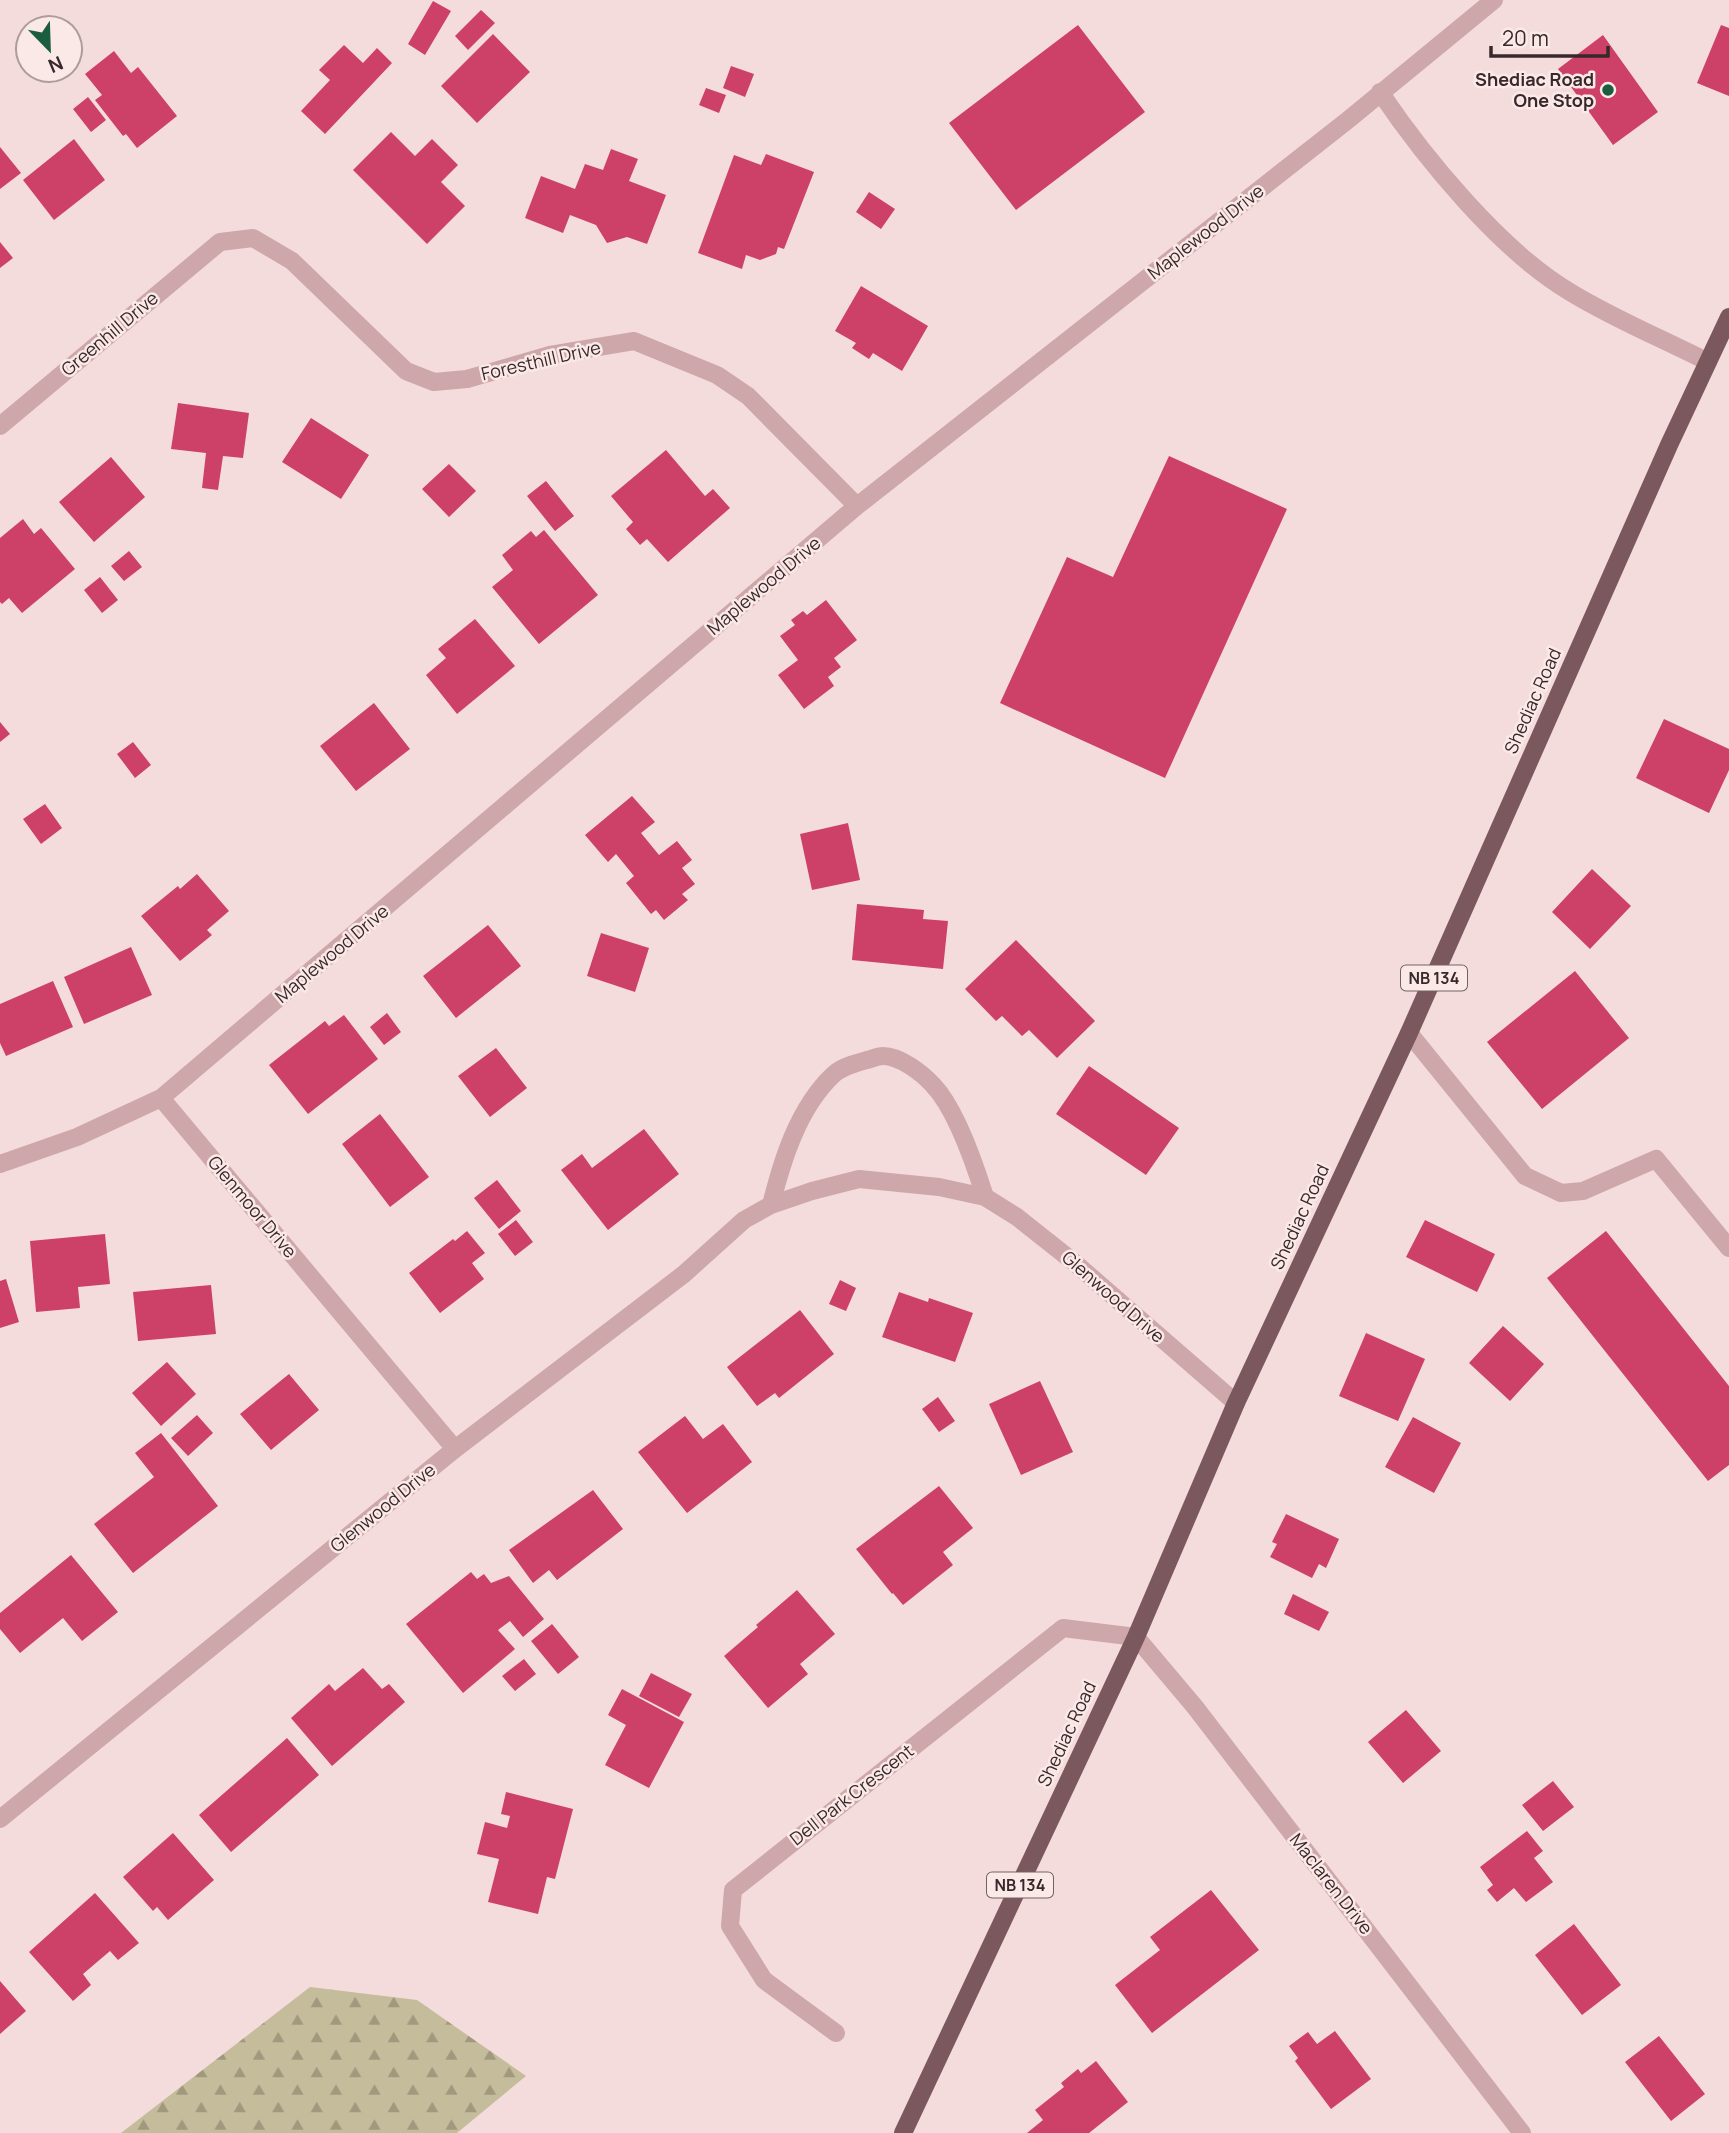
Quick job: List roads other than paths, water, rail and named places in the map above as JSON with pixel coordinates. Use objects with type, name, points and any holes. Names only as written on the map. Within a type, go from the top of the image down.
[{"type":"main road","name":"Shediac Road","points":[[904,2133],[1136,1637],[1236,1403],[1409,1033],[1648,491],[1729,317]]},
{"type":"street","name":"Maplewood Drive","points":[[161,1098],[857,506],[1494,0]]},
{"type":"street","points":[[1380,92],[1400,122],[1469,204],[1523,259],[1570,292],[1708,362]]},
{"type":"street","name":"Foresthill Drive","points":[[220,242],[253,238],[292,261],[406,371],[434,382],[467,379],[550,355],[634,341],[717,375],[748,396],[857,506]]},
{"type":"street","name":"Greenhill Drive","points":[[0,426],[220,242]]},
{"type":"street","points":[[1409,1033],[1525,1177],[1561,1193],[1583,1191],[1656,1159],[1729,1248]]},
{"type":"street","points":[[771,1206],[782,1161],[810,1104],[834,1074],[856,1063],[883,1056],[901,1062],[936,1087],[973,1160],[985,1197]]},
{"type":"street","points":[[0,1164],[77,1137],[161,1098]]},
{"type":"street","name":"Glenmoor Drive","points":[[161,1098],[455,1449]]},
{"type":"street","name":"Glenwood Drive","points":[[0,1819],[455,1449],[684,1274],[744,1220],[771,1206],[812,1191],[859,1180],[939,1187],[985,1197],[1017,1217],[1075,1263],[1236,1403]]},
{"type":"street","name":"Dell Park Crescent","points":[[836,2033],[764,1980],[730,1926],[733,1890],[1063,1628],[1136,1637]]},
{"type":"street","name":"Maclaren Drive","points":[[1136,1637],[1195,1707],[1522,2133]]},
{"type":"place","name":"Shediac Road One Stop","points":[[1608,90]]}]
